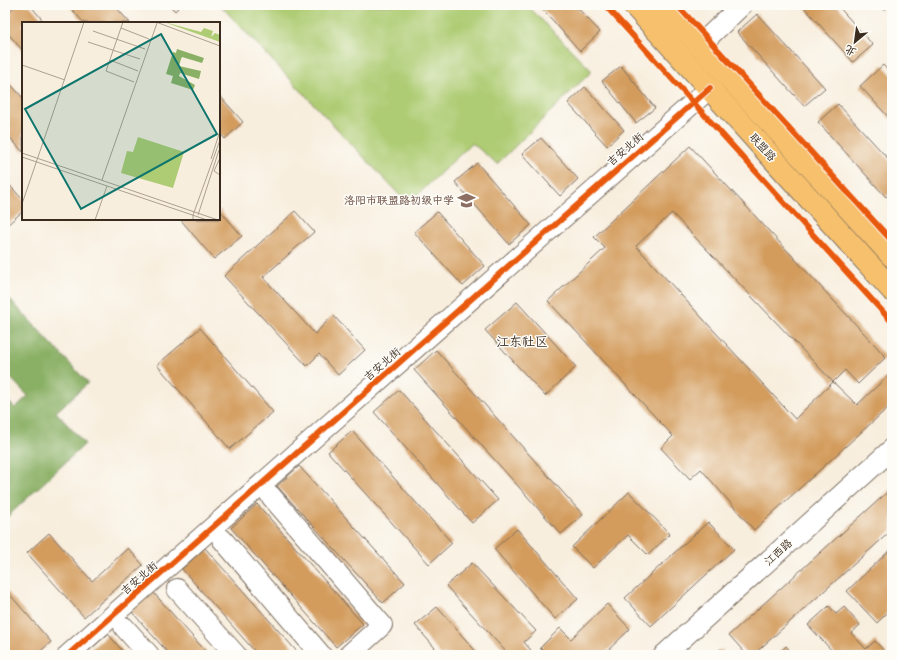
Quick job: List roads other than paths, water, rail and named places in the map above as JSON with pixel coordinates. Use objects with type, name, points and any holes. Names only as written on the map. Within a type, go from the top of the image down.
[{"type":"main road","name":"联盟路","points":[[634,5],[892,290]]},
{"type":"main road","name":"联盟路","points":[[663,5],[892,256]]},
{"type":"street","points":[[700,45],[742,5]]},
{"type":"street","name":"吉安北街","points":[[68,655],[710,88]]},
{"type":"street","name":"江西路","points":[[664,655],[892,449]]},
{"type":"street","points":[[270,495],[382,625],[349,655]]},
{"type":"street","points":[[222,539],[321,655]]},
{"type":"street","points":[[176,589],[236,655]]},
{"type":"street","points":[[124,626],[150,655]]},
{"type":"place","name":"洛阳市联盟路初级中学","points":[[467,200]]},
{"type":"district","name":"江东社区","points":[[522,341]]}]
